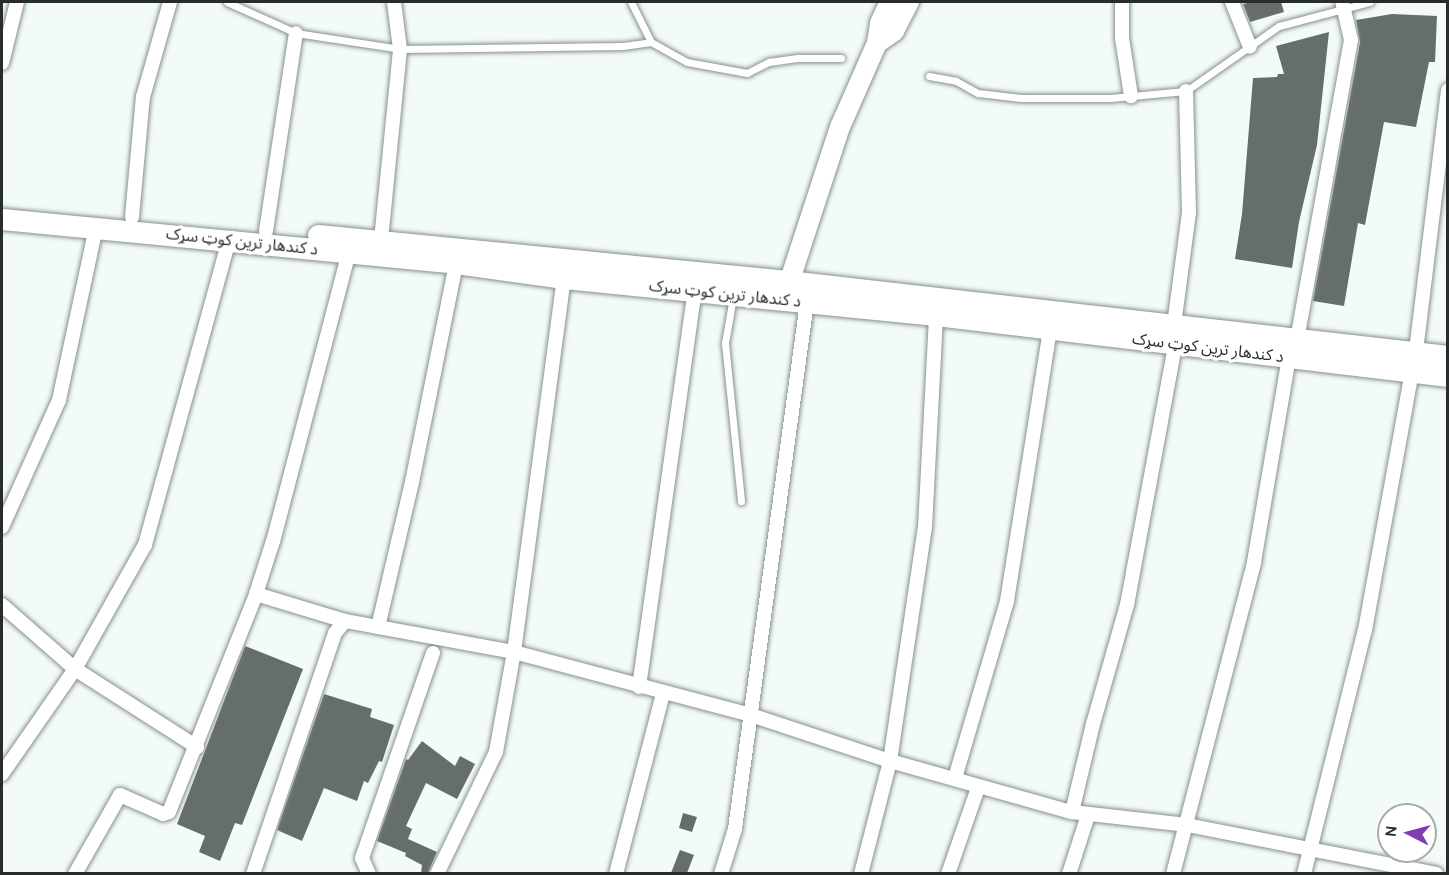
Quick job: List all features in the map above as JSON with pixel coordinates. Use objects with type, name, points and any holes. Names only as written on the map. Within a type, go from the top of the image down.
[{"type":"main road","points":[[786,290],[840,127],[877,43],[880,23],[890,2]]},
{"type":"main road","points":[[877,43],[894,31],[909,2]]},
{"type":"main road","name":"د کندهار ترين کوټ سړک","points":[[2,204],[66,218],[96,228],[456,263],[564,278],[734,294],[786,290],[807,302],[936,315],[1026,318],[1050,329],[1174,335]]},
{"type":"main road","name":"د کندهار ترين کوټ سړک","points":[[2,219],[132,217],[381,240],[1293,349],[1414,362],[1448,356]]},
{"type":"main road","name":"د کندهار ترين کوټ سړک","points":[[1414,362],[1448,376]]},
{"type":"street","points":[[2,63],[17,2]]},
{"type":"street","points":[[132,217],[143,97],[170,2]]},
{"type":"street","points":[[381,240],[400,49],[394,2]]},
{"type":"street","points":[[1122,2],[1122,39],[1131,96]]},
{"type":"street","points":[[1232,2],[1250,47]]},
{"type":"street","points":[[1173,873],[1254,562],[1351,40],[1343,5]]},
{"type":"street","points":[[266,231],[296,33]]},
{"type":"street","points":[[1304,873],[1365,630],[1414,362],[1448,90]]},
{"type":"street","points":[[1072,812],[1093,724],[1127,604],[1174,335],[1189,213],[1186,91]]},
{"type":"street","points":[[2,527],[59,400],[96,228]]},
{"type":"street","points":[[2,774],[75,669],[145,544],[229,241]]},
{"type":"street","points":[[75,873],[120,795],[163,814],[169,812],[197,747],[256,594],[273,541],[349,252]]},
{"type":"street","points":[[378,627],[412,482],[456,263]]},
{"type":"street","points":[[437,873],[496,752],[514,652],[564,278]]},
{"type":"street","points":[[639,687],[695,290]]},
{"type":"street","points":[[721,873],[735,829],[807,302]]},
{"type":"street","points":[[861,873],[890,761],[925,527],[936,315]]},
{"type":"street","points":[[955,778],[1007,601],[1050,329]]},
{"type":"street","points":[[256,594],[345,621],[514,652],[663,694],[751,715],[890,761],[955,778],[978,788],[1072,812],[1186,825],[1433,873]]},
{"type":"street","points":[[2,605],[75,669],[197,747]]},
{"type":"street","points":[[253,873],[335,633],[345,621]]},
{"type":"street","points":[[371,873],[362,858],[433,653]]},
{"type":"street","points":[[616,873],[663,694]]},
{"type":"street","points":[[948,873],[978,788]]},
{"type":"street","points":[[1069,873],[1088,815]]},
{"type":"lane","points":[[227,2],[296,33],[400,49],[623,46],[651,42]]},
{"type":"lane","points":[[631,2],[651,42],[687,62],[747,73],[769,62],[799,58],[841,58]]},
{"type":"lane","points":[[929,76],[956,81],[978,93],[1021,98],[1131,96],[1186,91],[1279,26],[1343,5],[1370,2]]},
{"type":"lane","points":[[734,294],[725,343],[741,501]]},
{"type":"building","points":[[1281,2],[1284,12],[1250,22],[1243,4]]},
{"type":"building","points":[[1392,14],[1437,16],[1435,62],[1429,62],[1416,127],[1384,122],[1365,225],[1358,223],[1344,306],[1313,301],[1360,42],[1356,20]]},
{"type":"building","points":[[1329,32],[1317,145],[1299,222],[1292,268],[1235,259],[1242,214],[1253,78],[1277,77],[1278,74],[1284,74],[1276,46]]},
{"type":"building","points":[[245,646],[303,669],[242,825],[235,823],[220,861],[199,852],[205,836],[177,824]]},
{"type":"building","points":[[324,694],[372,709],[370,717],[394,725],[382,762],[379,761],[368,783],[364,781],[357,801],[324,788],[302,841],[277,830]]},
{"type":"building","points":[[422,741],[455,766],[460,756],[475,764],[457,799],[426,783],[406,826],[412,829],[408,839],[437,852],[428,873],[421,873],[422,865],[405,856],[406,853],[377,841],[406,759],[408,760]]},
{"type":"building","points":[[683,813],[697,817],[692,832],[679,828]]},
{"type":"building","points":[[680,850],[694,855],[687,873],[671,873]]}]
